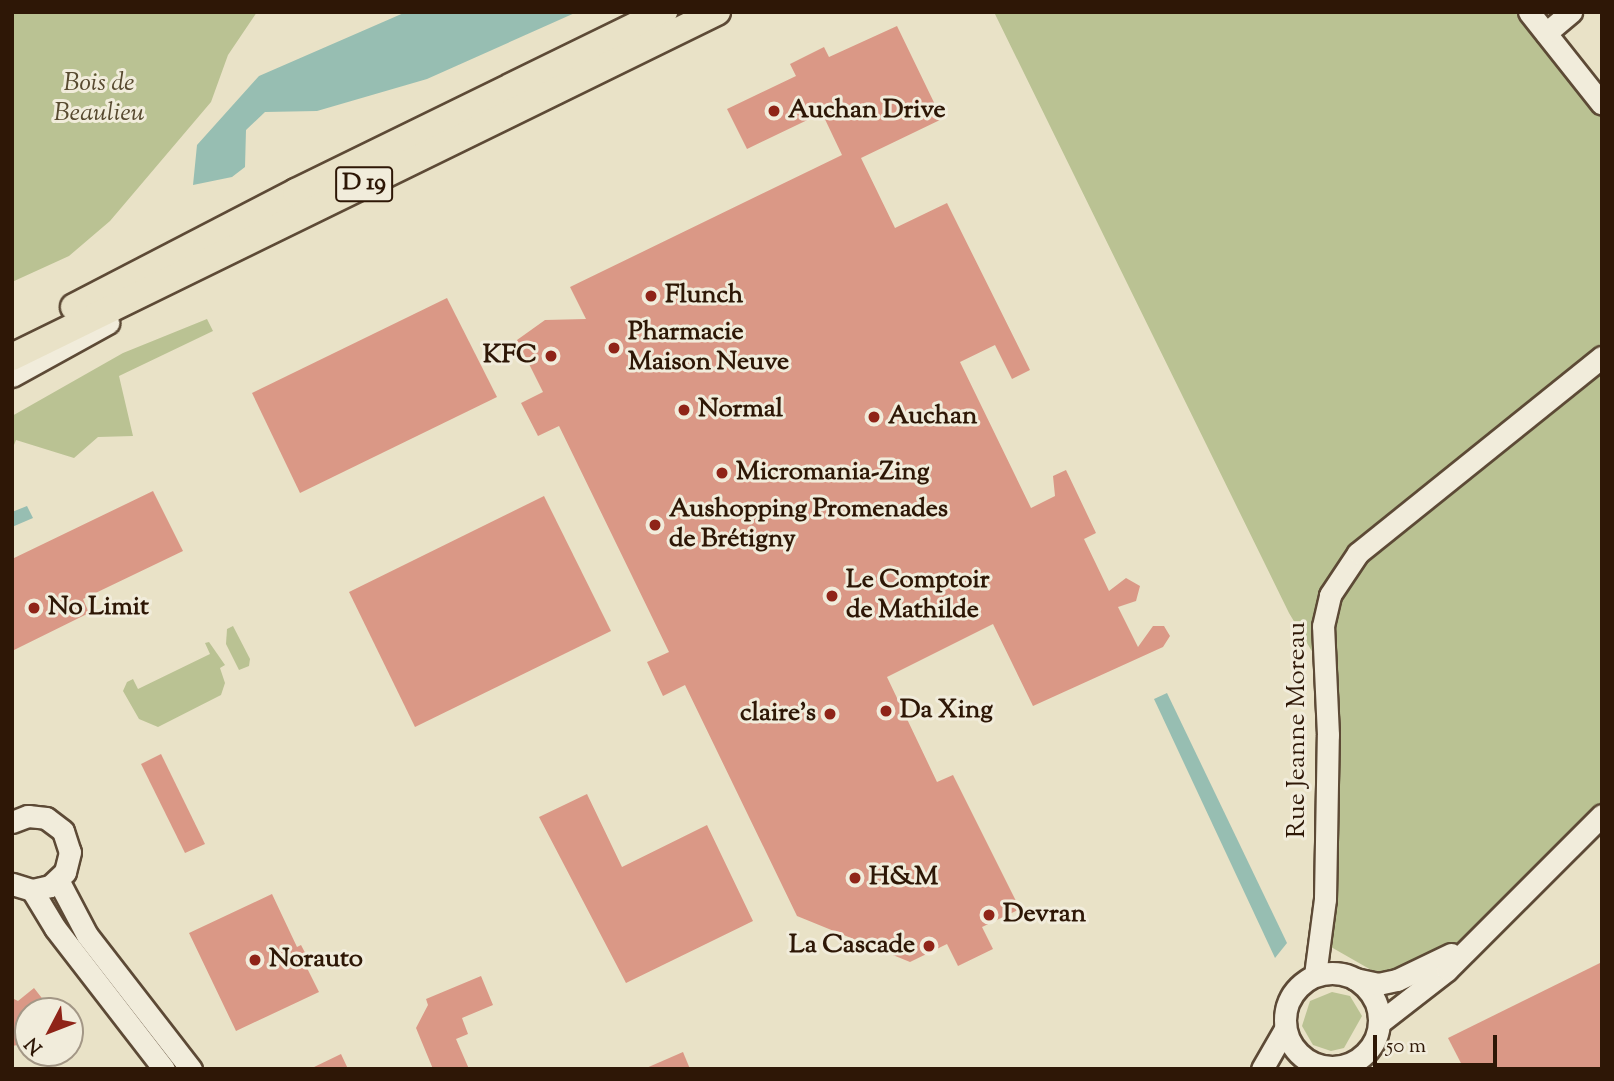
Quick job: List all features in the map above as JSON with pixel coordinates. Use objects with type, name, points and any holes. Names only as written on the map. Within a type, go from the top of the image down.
[{"type":"main road","name":"D 19","points":[[12,339],[296,192],[664,12]]},
{"type":"main road","name":"D 19","points":[[12,357],[717,12]]},
{"type":"street","points":[[1530,12],[1602,104]]},
{"type":"street","points":[[1546,33],[1571,12]]},
{"type":"street","points":[[12,376],[340,196]]},
{"type":"street","name":"Rue Jeanne Moreau","points":[[1315,975],[1325,899],[1328,734],[1323,626],[1330,595],[1349,563],[1375,538],[1602,357]]},
{"type":"street","points":[[1379,1023],[1447,970],[1602,816]]},
{"type":"street","points":[[15,817],[46,818],[63,831],[70,852],[58,880]]},
{"type":"street","points":[[58,880],[22,887],[164,1069]]},
{"type":"street","points":[[58,880],[87,935],[191,1069]]},
{"type":"street","points":[[1262,1069],[1285,1029],[1287,1003],[1293,992],[1315,975],[1329,973],[1378,984],[1397,980],[1480,936]]},
{"type":"street","points":[[1285,1029],[1295,1051],[1310,1067],[1343,1067],[1357,1061],[1376,1038],[1379,1023],[1373,998],[1355,979]]},
{"type":"green space","name":"Bois de Beaulieu","points":[[12,12],[257,12],[228,55],[211,102],[110,221],[69,256],[12,282]]},
{"type":"green space","points":[[994,12],[1519,12],[1602,116],[1602,810],[1478,933],[1439,958],[1387,979],[1331,947],[1334,688],[1289,613]]},
{"type":"green space","points":[[207,319],[213,331],[119,376],[133,436],[98,437],[74,458],[16,440],[12,450],[12,416],[123,353]]},
{"type":"green space","points":[[233,626],[250,659],[249,666],[239,670],[226,644],[227,629]]},
{"type":"green space","points":[[209,642],[225,665],[220,668],[225,683],[221,695],[158,727],[139,719],[123,691],[127,682],[133,679],[138,689],[210,654],[205,643]]},
{"type":"green space","points":[[1332,992],[1350,996],[1362,1016],[1344,1048],[1331,1051],[1313,1045],[1302,1026],[1310,1001]]},
{"type":"water","points":[[406,12],[577,12],[427,79],[317,111],[265,112],[246,130],[245,167],[232,177],[193,185],[197,145],[259,76]]},
{"type":"water","points":[[27,506],[33,518],[12,527],[12,512]]},
{"type":"water","points":[[1167,693],[1287,943],[1275,958],[1154,699]]},
{"type":"building","points":[[897,26],[942,119],[861,158],[895,228],[947,203],[1030,370],[1012,379],[995,345],[960,362],[1031,508],[1055,496],[1053,476],[1066,470],[1096,533],[1084,539],[1109,591],[1126,578],[1140,586],[1136,601],[1118,607],[1138,647],[1153,626],[1164,626],[1170,636],[1163,647],[1033,706],[993,624],[887,677],[937,782],[953,775],[1020,909],[982,927],[993,949],[958,966],[947,944],[910,962],[797,916],[685,685],[663,696],[647,662],[669,652],[559,426],[538,436],[521,403],[543,392],[517,340],[545,320],[586,319],[570,287],[842,155],[822,113],[747,149],[727,109],[796,76],[790,64],[824,47],[829,57]]},
{"type":"building","points":[[447,298],[497,397],[300,493],[252,393]]},
{"type":"building","points":[[153,491],[183,551],[83,599],[89,613],[12,651],[12,559]]},
{"type":"building","points":[[544,496],[611,631],[415,727],[349,592]]},
{"type":"building","points":[[161,754],[205,844],[185,853],[141,764]]},
{"type":"building","points":[[587,794],[622,867],[707,825],[753,921],[626,983],[539,817]]},
{"type":"building","name":"Norauto","points":[[272,894],[297,947],[301,945],[311,964],[306,966],[319,992],[236,1031],[189,933]]},
{"type":"building","points":[[1602,962],[1602,1069],[1464,1069],[1448,1038]]},
{"type":"building","points":[[481,976],[493,1005],[462,1018],[468,1034],[456,1039],[469,1069],[433,1069],[416,1028],[428,1005],[426,999]]},
{"type":"building","points":[[34,988],[41,997],[23,997]]},
{"type":"building","points":[[12,998],[14,1046],[12,1046]]},
{"type":"building","points":[[683,1052],[690,1069],[644,1069]]},
{"type":"building","points":[[341,1054],[348,1069],[310,1069]]},
{"type":"place","name":"Auchan Drive","points":[[774,111]]},
{"type":"place","name":"Flunch","points":[[651,296]]},
{"type":"place","name":"Pharmacie Maison Neuve","points":[[614,348]]},
{"type":"place","name":"KFC","points":[[551,356]]},
{"type":"place","name":"Normal","points":[[684,410]]},
{"type":"place","name":"Auchan","points":[[874,417]]},
{"type":"place","name":"Micromania-Zing","points":[[722,473]]},
{"type":"place","name":"Aushopping Promenades de Brétigny","points":[[655,525]]},
{"type":"place","name":"Le Comptoir de Mathilde","points":[[832,596]]},
{"type":"place","name":"No Limit","points":[[34,608]]},
{"type":"place","name":"Da Xing","points":[[886,711]]},
{"type":"place","name":"claire's","points":[[830,714]]},
{"type":"place","name":"H&M","points":[[855,878]]},
{"type":"place","name":"Devran","points":[[989,915]]},
{"type":"place","name":"La Cascade","points":[[929,946]]},
{"type":"place","name":"Norauto","points":[[255,960]]}]
